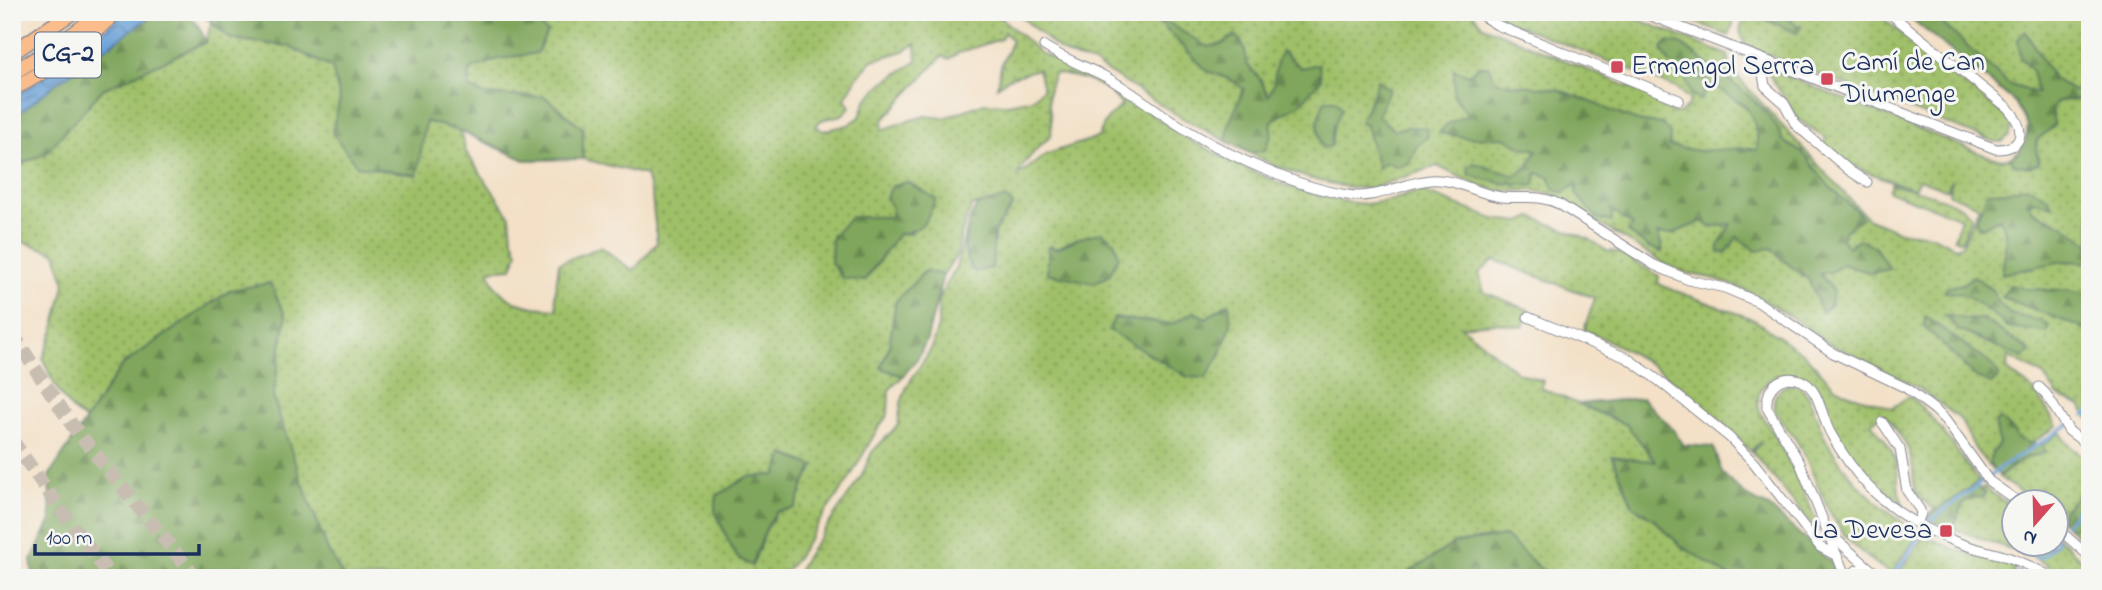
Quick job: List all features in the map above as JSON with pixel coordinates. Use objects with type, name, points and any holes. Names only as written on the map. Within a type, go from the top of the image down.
[{"type":"highway","name":"CG-2","points":[[12,53],[73,12]]},
{"type":"highway","points":[[83,27],[96,12]]},
{"type":"highway","points":[[12,73],[103,12]]},
{"type":"highway","name":"CG-2","points":[[12,89],[59,62],[116,12]]},
{"type":"street","points":[[1481,12],[1490,21],[1679,100]]},
{"type":"street","points":[[1641,12],[1996,149],[2011,148],[2017,144],[2021,132],[2019,123],[2008,108],[1888,12]]},
{"type":"street","points":[[1044,46],[1062,58],[1105,76],[1202,139],[1265,169],[1309,186],[1364,196],[1427,180],[1437,180],[1499,197],[1547,198],[1654,265],[1689,280],[1726,288],[1758,302],[1833,353],[1906,388],[1946,421],[1987,479],[2002,489]]},
{"type":"street","points":[[1764,60],[1765,86],[1784,103],[1796,125],[1867,182]]},
{"type":"street","points":[[1528,317],[1627,358],[1658,380],[1728,437],[1762,473],[1820,547],[1837,556]]},
{"type":"street","points":[[1869,568],[1857,569],[1846,578],[1796,455],[1767,408],[1766,400],[1773,385],[1782,379],[1791,377],[1809,385],[1829,431],[1844,456],[1868,486],[1904,516],[1968,546],[2028,565],[2053,578]]},
{"type":"street","points":[[2039,387],[2067,428],[2090,447]]},
{"type":"street","points":[[1882,422],[1900,449],[1907,491],[1920,510],[1923,526]]},
{"type":"street","points":[[1828,532],[1883,578]]},
{"type":"street","points":[[2070,539],[2090,557]]},
{"type":"green space","points":[[157,12],[176,12],[193,19],[206,42],[103,89],[45,154],[12,167],[12,119],[55,84]]},
{"type":"green space","points":[[200,12],[528,14],[547,32],[537,53],[498,59],[470,70],[469,88],[485,95],[545,97],[583,128],[583,159],[525,160],[460,131],[426,121],[417,175],[357,166],[332,132],[340,99],[332,68],[288,46],[231,39]]},
{"type":"green space","points":[[513,12],[995,12],[1040,53],[1112,86],[1184,137],[1286,186],[1346,202],[1367,204],[1420,191],[1494,219],[1521,222],[1532,217],[1589,239],[1607,251],[1618,252],[1659,276],[1658,283],[1662,286],[1753,319],[1805,355],[1835,387],[1847,393],[1892,408],[1909,396],[1938,426],[1979,481],[1937,511],[1919,496],[1907,447],[1884,414],[1871,423],[1894,457],[1899,490],[1905,507],[1885,491],[1847,451],[1833,428],[1815,385],[1798,375],[1777,376],[1762,388],[1759,408],[1799,482],[1820,529],[1815,530],[1752,452],[1762,441],[1750,451],[1708,410],[1661,372],[1623,348],[1584,330],[1595,298],[1494,260],[1479,273],[1484,292],[1529,310],[1523,327],[1496,323],[1461,326],[1517,372],[1543,381],[1541,388],[1627,425],[1657,463],[1613,457],[1633,506],[1655,520],[1681,546],[1732,577],[1671,578],[1650,574],[1625,578],[1555,578],[1541,569],[1505,536],[1455,543],[1400,578],[796,578],[802,563],[861,477],[872,452],[898,425],[907,386],[931,349],[938,326],[938,300],[956,267],[966,233],[965,246],[992,268],[994,232],[1012,206],[1005,199],[985,205],[972,205],[962,231],[957,255],[943,275],[925,271],[896,301],[889,347],[881,367],[903,376],[889,390],[888,415],[848,481],[781,578],[344,578],[328,551],[273,397],[286,317],[231,290],[122,365],[86,420],[65,402],[43,358],[54,330],[65,284],[56,253],[12,238],[12,167],[45,154],[102,89],[206,42],[211,23],[231,39],[288,46],[333,68],[340,99],[332,132],[417,175],[425,121],[460,131],[466,152],[510,216],[512,236],[518,252],[512,268],[489,270],[493,281],[506,297],[524,305],[557,309],[555,296],[559,263],[601,247],[633,271],[657,243],[652,197],[646,175],[583,159],[583,128],[545,97],[485,95],[469,88],[470,70],[498,59],[537,53],[528,14]],"holes":[[[1004,32],[1012,40],[1001,66],[997,87],[1009,78],[1038,69],[1043,89],[1032,99],[1008,104],[984,103],[944,118],[926,116],[882,130],[883,120],[942,56],[949,59],[958,53],[1001,39]],[[916,44],[917,61],[883,83],[866,100],[860,117],[848,125],[823,131],[816,126],[821,120],[842,115],[850,107],[845,98],[858,76],[873,60],[904,51]],[[1055,73],[1075,77],[1101,86],[1122,106],[1107,119],[1099,137],[1047,154],[1017,176],[1032,154],[1051,136],[1049,90]],[[892,208],[912,233],[898,234],[865,281],[851,217],[891,217]],[[1050,246],[1056,249],[1069,277],[1047,273]],[[1228,303],[1188,377],[1109,330],[1151,323],[1172,324],[1194,312],[1206,318]],[[785,454],[814,466],[795,508],[776,512],[752,565],[737,557],[715,511],[717,496],[747,477],[776,475]]]},
{"type":"green space","points":[[1016,12],[1472,12],[1483,26],[1660,100],[1671,113],[1679,114],[1690,100],[1676,88],[1499,18],[1490,12],[1619,12],[1728,55],[1732,71],[1867,218],[1898,231],[1931,235],[1955,247],[1962,245],[1979,206],[1949,194],[1952,179],[1947,190],[1919,179],[1914,189],[1861,170],[1822,149],[1826,138],[1799,120],[1764,67],[2001,160],[2020,151],[2026,140],[2028,125],[2015,102],[1903,12],[2060,12],[2090,19],[2090,420],[2081,406],[2058,396],[2043,375],[2008,356],[2007,369],[2035,393],[2057,426],[1992,470],[1975,449],[1960,419],[1919,388],[1828,343],[1750,292],[1716,279],[1686,273],[1663,263],[1552,194],[1531,190],[1502,191],[1479,186],[1437,166],[1369,189],[1308,178],[1271,164],[1184,119],[1093,63],[1068,55]]},
{"type":"green space","points":[[1668,12],[1737,12],[1729,36]]},
{"type":"green space","points":[[1746,12],[1876,12],[2007,117],[2012,126],[2009,136],[2002,142],[1995,142],[1745,46],[1740,30]]},
{"type":"green space","points":[[1752,12],[1792,12],[1791,21],[1801,27],[1797,33],[1759,18]]},
{"type":"green space","points":[[1903,12],[1926,12],[2010,85],[2037,93],[2032,71],[2020,57],[2018,39],[2025,31],[2053,78],[2073,91],[2089,88],[2082,99],[2058,101],[2052,109],[2054,126],[2037,140],[2039,162],[2031,167],[2016,165],[2010,158],[2020,151],[2028,126],[2015,102]]},
{"type":"green space","points":[[1165,21],[1208,47],[1222,44],[1235,35],[1244,46],[1247,64],[1261,80],[1268,96],[1282,51],[1301,68],[1319,64],[1321,80],[1301,103],[1272,121],[1271,136],[1265,150],[1250,153],[1226,141],[1229,124],[1244,89],[1229,79],[1207,71],[1160,23]]},
{"type":"green space","points":[[1667,42],[1681,44],[1764,110],[1777,127],[1783,141],[1803,153],[1830,187],[1859,213],[1862,218],[1844,231],[1842,239],[1848,247],[1859,239],[1874,246],[1890,269],[1871,273],[1842,264],[1831,272],[1820,274],[1834,291],[1830,305],[1822,312],[1809,280],[1779,257],[1772,248],[1756,251],[1737,237],[1727,252],[1719,253],[1719,245],[1731,224],[1710,227],[1703,221],[1672,234],[1657,234],[1662,252],[1648,247],[1628,232],[1633,226],[1611,209],[1612,222],[1597,218],[1576,194],[1577,184],[1562,193],[1553,189],[1550,177],[1537,173],[1534,185],[1501,183],[1469,175],[1468,167],[1474,163],[1516,176],[1529,165],[1537,150],[1522,147],[1504,137],[1471,138],[1439,133],[1447,124],[1468,115],[1454,96],[1454,69],[1469,75],[1478,66],[1488,66],[1495,80],[1559,90],[1635,120],[1662,124],[1670,134],[1669,146],[1699,151],[1743,148],[1757,150],[1756,127],[1745,107],[1707,82],[1701,100],[1691,96],[1686,79],[1668,61],[1662,48]]},
{"type":"green space","points":[[1377,80],[1389,89],[1378,116],[1394,130],[1408,127],[1427,128],[1428,136],[1416,147],[1409,163],[1398,167],[1386,162],[1378,168],[1366,125],[1360,123]]},
{"type":"green space","points":[[1325,100],[1335,100],[1342,108],[1333,128],[1331,146],[1322,148],[1318,124]]},
{"type":"green space","points":[[908,182],[936,199],[927,219],[919,227],[898,234],[864,281],[842,278],[831,263],[832,236],[851,217],[891,217],[892,208],[886,197],[893,185]]},
{"type":"green space","points":[[1891,183],[1946,200],[1965,210],[1971,216],[1962,241],[1954,238],[1961,218],[1888,191]]},
{"type":"green space","points":[[2026,186],[2048,197],[2052,206],[2036,201],[2029,203],[2033,211],[2062,224],[2090,245],[2090,267],[2086,262],[2063,261],[2002,274],[2006,239],[2000,218],[1980,228],[1975,222],[1988,192],[2010,191]]},
{"type":"green space","points":[[1005,198],[1013,205],[994,232],[992,268],[975,272],[969,265],[965,248],[970,221],[977,205]]},
{"type":"green space","points":[[1102,232],[1114,241],[1119,256],[1109,276],[1093,283],[1047,273],[1049,246],[1056,249],[1076,239]]},
{"type":"green space","points":[[925,271],[943,275],[927,339],[918,358],[903,376],[881,368],[889,347],[896,301]]},
{"type":"green space","points":[[1974,276],[1992,290],[1998,302],[2010,314],[2041,321],[2049,326],[2047,333],[2008,327],[1964,294],[1945,292],[1947,287],[1962,284]]},
{"type":"green space","points":[[270,283],[286,317],[273,397],[328,551],[344,578],[34,578],[31,561],[51,520],[49,476],[122,365],[231,290]]},
{"type":"green space","points":[[2010,285],[2090,295],[2090,331],[2002,297]]},
{"type":"green space","points":[[1229,303],[1231,325],[1220,355],[1206,378],[1188,377],[1109,330],[1114,318],[1172,324],[1194,312],[1206,318]]},
{"type":"green space","points":[[1945,315],[1971,320],[1983,319],[2030,351],[2023,358],[1958,330]]},
{"type":"green space","points":[[1925,316],[1995,367],[1999,377],[1991,384],[1977,378],[1924,326]]},
{"type":"green space","points":[[1788,384],[1803,389],[1825,438],[1854,480],[1891,514],[1919,533],[1891,574],[1854,545],[1832,516],[1804,454],[1775,410],[1776,395]]},
{"type":"green space","points":[[1642,398],[1670,426],[1684,445],[1713,447],[1722,473],[1747,497],[1769,507],[1834,565],[1834,578],[1732,578],[1681,546],[1655,520],[1633,506],[1612,456],[1656,462],[1627,425],[1579,404]]},
{"type":"green space","points":[[2000,419],[2014,431],[2017,439],[2043,445],[2045,453],[2025,458],[2000,476],[1992,468],[1990,461],[1999,444],[1995,422]]},
{"type":"green space","points":[[2061,432],[2069,445],[2090,459],[2090,488],[2070,511],[2070,489],[2016,489],[1999,477]]},
{"type":"green space","points":[[784,454],[814,466],[795,508],[776,512],[766,529],[752,566],[737,557],[729,542],[715,511],[717,496],[747,477],[776,475]]},
{"type":"green space","points":[[2090,482],[2090,505],[2078,526],[2072,528],[2070,503]]},
{"type":"green space","points":[[1975,485],[1985,493],[1984,497],[1967,500],[1955,524],[1950,528],[1927,520],[1930,514]]},
{"type":"green space","points":[[1984,487],[2000,498],[2000,545],[1937,523]]},
{"type":"green space","points":[[2090,500],[2090,546],[2070,529],[2070,523]]},
{"type":"green space","points":[[1505,536],[1536,565],[1555,578],[1400,578],[1455,543]]},
{"type":"green space","points":[[1925,536],[1952,548],[2016,567],[2011,578],[1895,578]]},
{"type":"green space","points":[[2070,549],[2088,566],[2090,578],[2069,578],[2035,558],[2070,558]]},
{"type":"water","points":[[125,12],[157,12],[55,84],[12,119],[12,99],[58,67]]},
{"type":"waterway","points":[[2085,415],[2090,412]]},
{"type":"waterway","points":[[1892,578],[1931,520],[2002,467],[2070,424]]},
{"type":"waterway","points":[[2070,519],[2090,494]]},
{"type":"waterway","points":[[2014,578],[2020,571]]},
{"type":"tunnel","points":[[12,333],[72,425],[196,578]]},
{"type":"tunnel","points":[[12,440],[112,578]]},
{"type":"place","name":"Ermengol Serrra","points":[[1617,67]]},
{"type":"place","name":"Camí de Can Diumenge","points":[[1827,79]]},
{"type":"place","name":"La Devesa","points":[[1946,531]]}]
